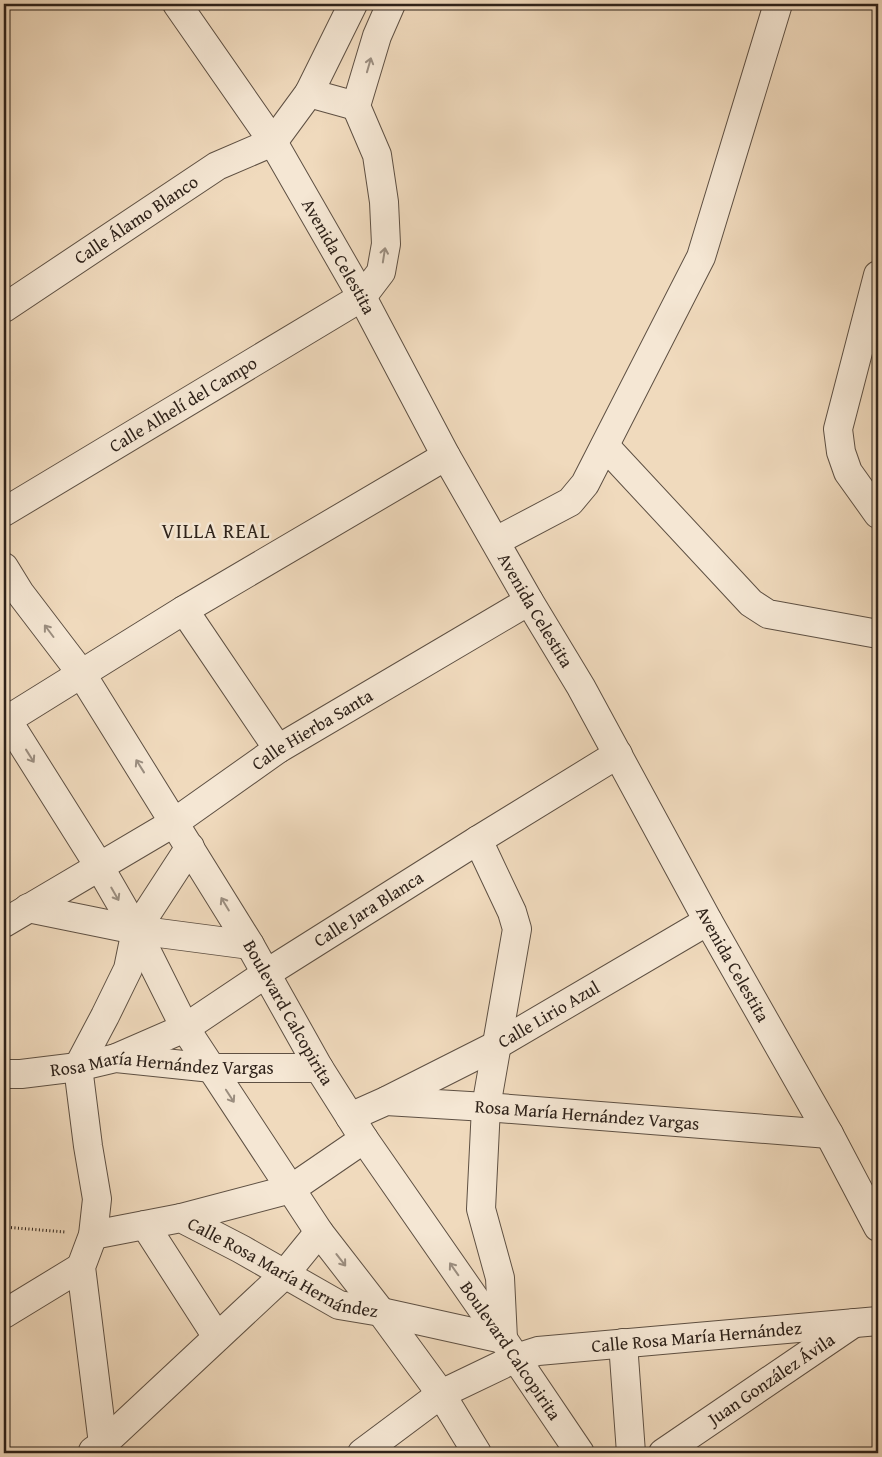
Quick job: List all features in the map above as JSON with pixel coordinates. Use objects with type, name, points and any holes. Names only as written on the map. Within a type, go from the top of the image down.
[{"type":"street","name":"Avenida Celestita","points":[[176,4],[273,142],[362,298],[446,456],[529,601],[581,687],[708,921],[829,1134],[878,1227]]},
{"type":"street","points":[[273,142],[309,93],[353,4]]},
{"type":"street","points":[[362,298],[381,272],[386,244],[384,202],[378,155],[356,106],[377,36],[391,4]]},
{"type":"street","points":[[496,541],[570,502],[585,484],[605,446],[701,256],[778,4]]},
{"type":"street","points":[[309,93],[356,106]]},
{"type":"street","name":"Calle Álamo Blanco","points":[[4,308],[218,166],[273,142]]},
{"type":"street","points":[[878,275],[838,429],[841,452],[848,472],[878,514]]},
{"type":"street","name":"Calle Alhelí del Campo","points":[[4,512],[362,298]]},
{"type":"street","points":[[605,446],[751,603],[768,614],[878,634]]},
{"type":"street","points":[[446,456],[5,718],[99,866],[136,930],[185,1028],[320,1232],[382,1312],[441,1394],[477,1453]]},
{"type":"street","name":"Boulevard Calcopirita","points":[[4,568],[12,598],[82,673],[250,945],[319,1068],[357,1128],[510,1348],[580,1453]]},
{"type":"street","name":"Calle Hierba Santa","points":[[4,923],[175,822],[278,749],[529,601]]},
{"type":"street","points":[[184,610],[278,749]]},
{"type":"street","name":"Calle Jara Blanca","points":[[116,1058],[185,1028],[478,840],[618,754]]},
{"type":"street","points":[[362,1453],[441,1394],[510,1348],[500,1278],[481,1209],[486,1107],[517,929],[512,912],[478,840]]},
{"type":"street","points":[[97,1448],[82,1267],[93,1235],[97,1199],[78,1067],[128,969],[136,930],[190,847]]},
{"type":"street","points":[[28,908],[136,930],[250,945]]},
{"type":"street","name":"Calle Lirio Azul","points":[[386,1101],[496,1046],[708,921]]},
{"type":"street","name":"Rosa María Hernández Vargas","points":[[4,1074],[21,1074],[78,1067],[116,1058],[212,1068],[319,1068]]},
{"type":"street","name":"Rosa María Hernández Vargas","points":[[292,1189],[386,1101],[829,1134]]},
{"type":"street","points":[[182,1218],[292,1189]]},
{"type":"street","name":"Calle Rosa María Hernández","points":[[93,1235],[182,1218],[339,1305],[382,1312],[510,1348],[538,1351],[867,1321]]},
{"type":"street","points":[[145,1225],[217,1337]]},
{"type":"street","points":[[97,1448],[284,1275],[320,1232]]},
{"type":"street","points":[[4,1314],[82,1267]]},
{"type":"street","name":"Juan González Ávila","points":[[663,1453],[867,1321]]},
{"type":"street","points":[[623,1343],[631,1453]]},
{"type":"path","points":[[4,1227],[93,1235]]},
{"type":"district","name":"VILLA REAL","points":[[216,531]]}]
